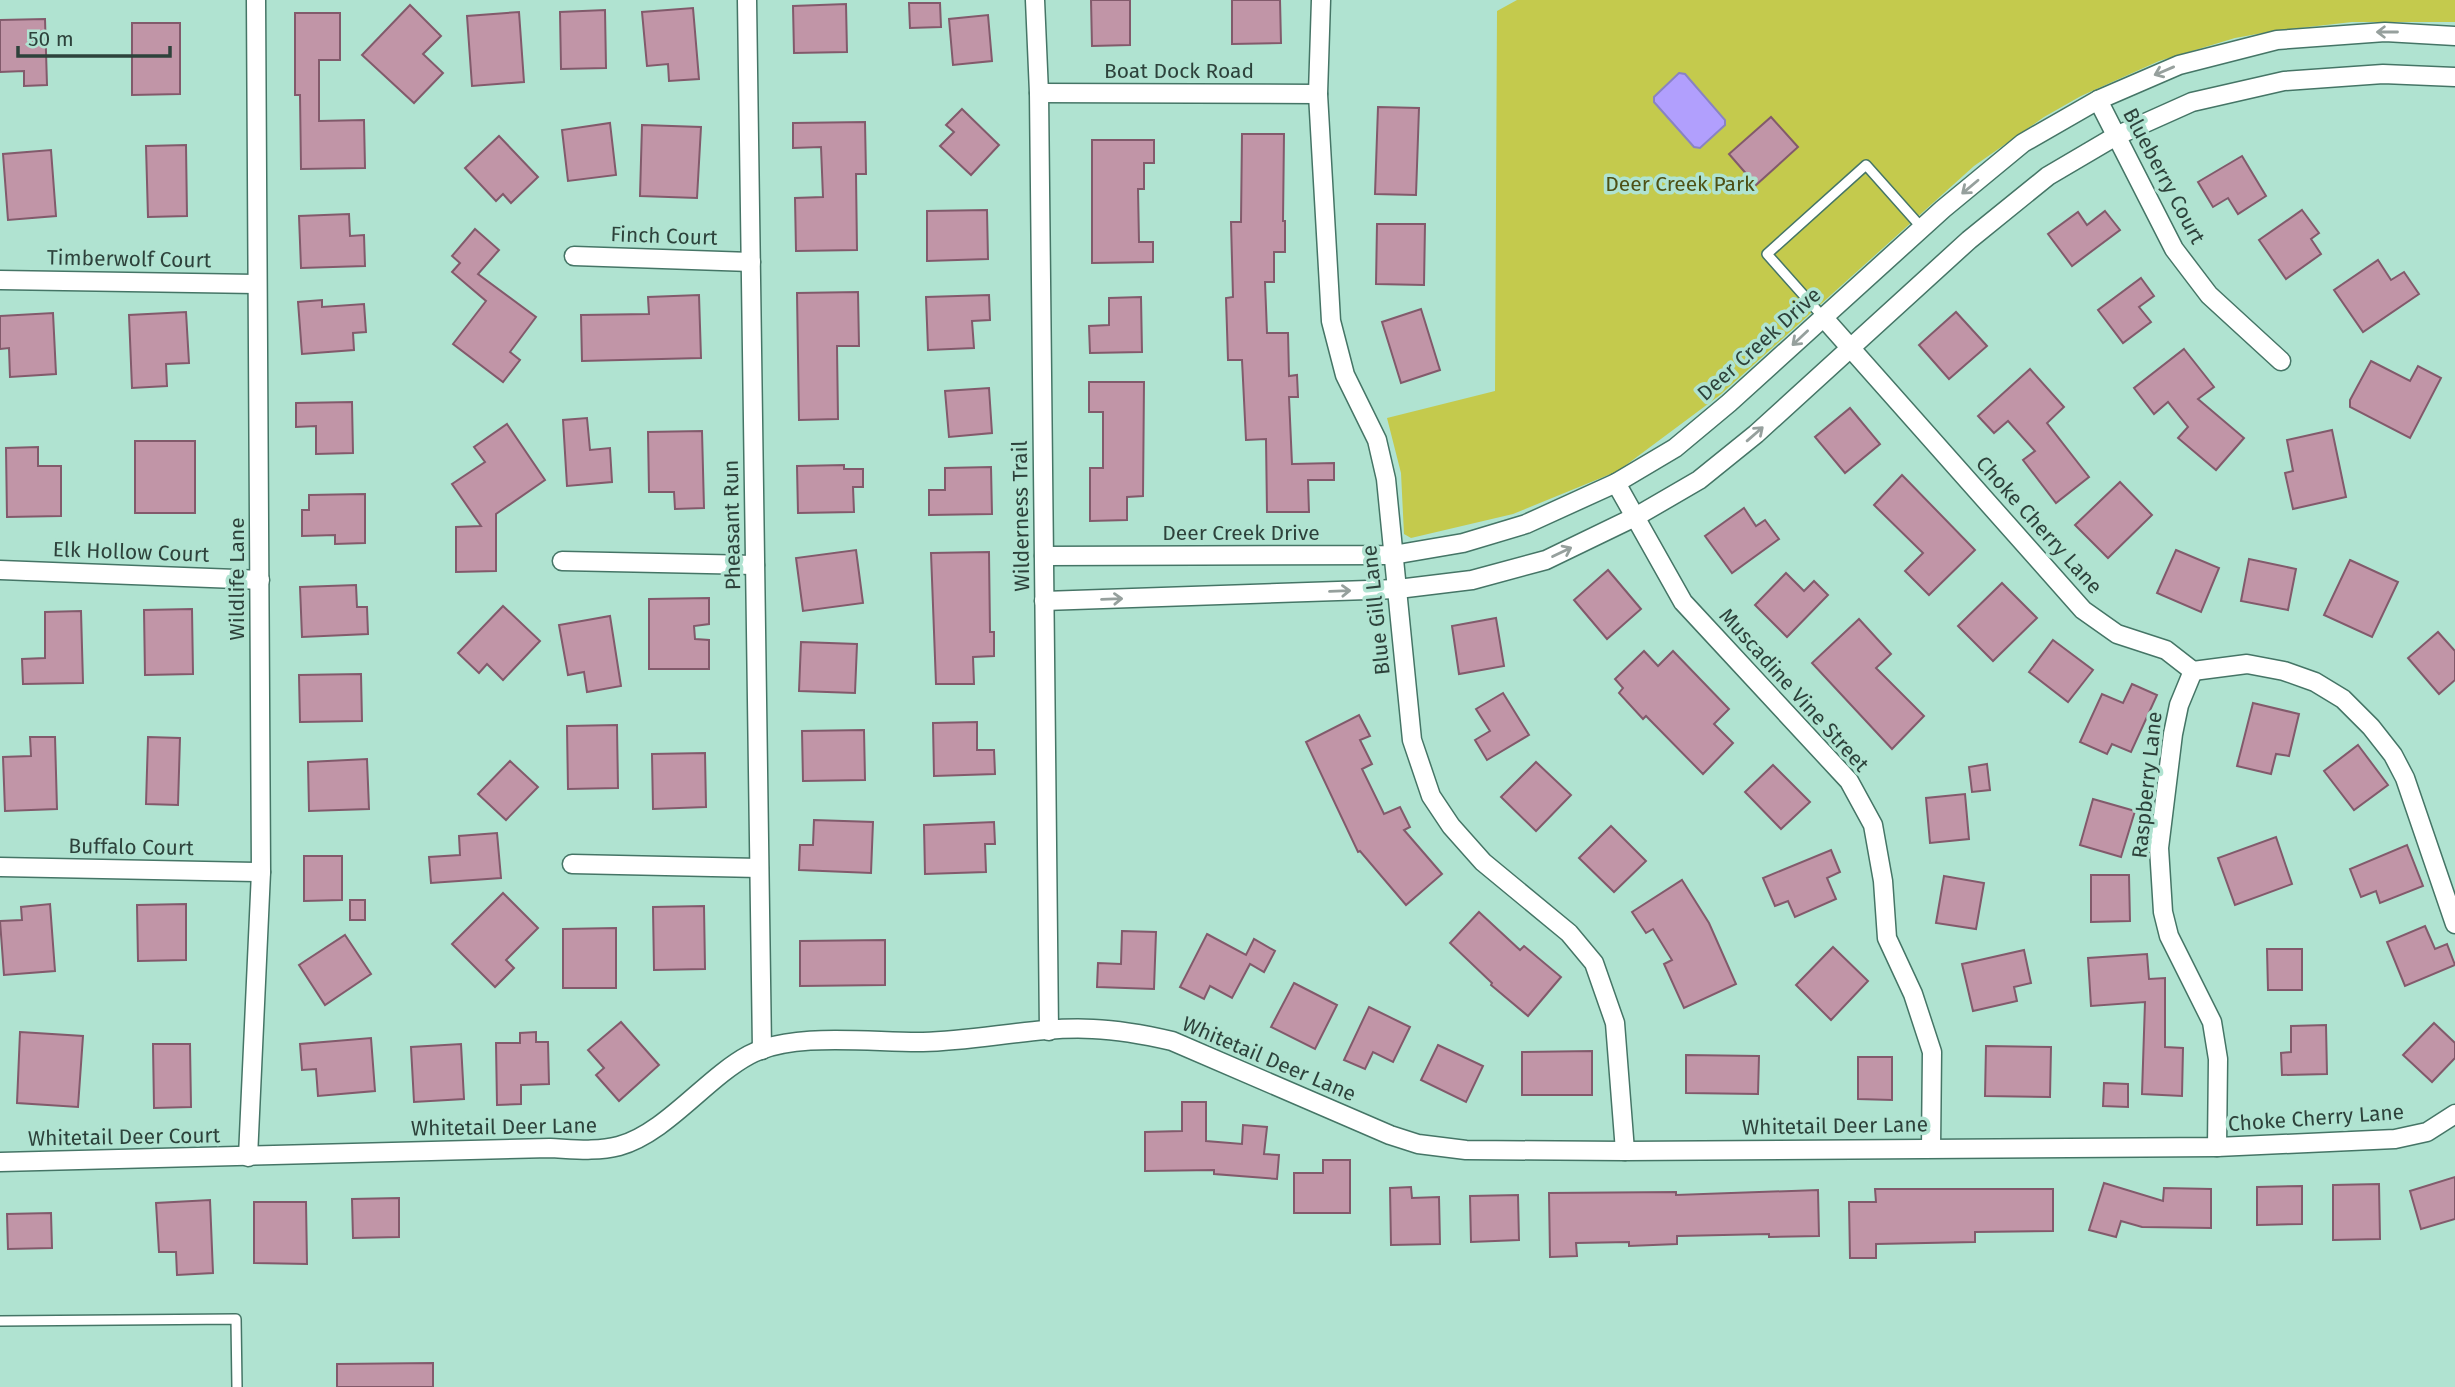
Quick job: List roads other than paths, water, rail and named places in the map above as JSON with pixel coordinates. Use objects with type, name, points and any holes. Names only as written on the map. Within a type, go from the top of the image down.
[{"type":"street","name":"Wildlife Lane","points":[[248,1157],[261,872],[256,0]]},
{"type":"street","name":"Pheasant Run","points":[[747,0],[762,1050]]},
{"type":"street","name":"Wilderness Trail","points":[[1035,0],[1039,93],[1049,1031]]},
{"type":"street","name":"Blue Gill Lane","points":[[1321,0],[1318,94],[1331,321],[1345,375],[1377,440],[1386,479],[1412,740],[1431,796],[1451,826],[1483,862],[1569,933],[1594,962],[1615,1023],[1625,1151]]},
{"type":"street","name":"Deer Creek Drive","points":[[1044,556],[1393,555],[1463,543],[1526,524],[1616,482],[1675,448],[1729,403],[1922,228],[2022,143],[2098,100],[2179,65],[2277,40],[2385,32],[2455,36]]},
{"type":"street","points":[[1044,601],[1398,589],[1472,580],[1546,560],[1637,516],[1699,480],[1756,434],[1969,240],[2048,176],[2116,135],[2192,102],[2284,81],[2384,74],[2455,77]]},
{"type":"street","name":"Boat Dock Road","points":[[1039,93],[1318,94]]},
{"type":"street","name":"Blueberry Court","points":[[2098,100],[2174,249],[2209,295],[2281,361]]},
{"type":"street","name":"Finch Court","points":[[574,256],[751,262]]},
{"type":"street","name":"Timberwolf Court","points":[[0,280],[257,285]]},
{"type":"street","name":"Choke Cherry Lane","points":[[1823,317],[2082,610],[2117,634],[2166,650],[2193,671]]},
{"type":"street","name":"Muscadine Vine Street","points":[[1616,482],[1683,602],[1849,781],[1873,825],[1883,881],[1887,938],[1913,994],[1932,1052],[1931,1148]]},
{"type":"street","points":[[562,561],[755,565]]},
{"type":"street","name":"Elk Hollow Court","points":[[0,569],[260,580]]},
{"type":"street","points":[[2193,671],[2247,664],[2284,671],[2315,681],[2343,699],[2371,727],[2393,755],[2404,778],[2455,924]]},
{"type":"street","name":"Raspberry Lane","points":[[2193,671],[2179,705],[2173,734],[2160,848],[2161,874],[2163,912],[2169,936],[2212,1022],[2218,1059],[2217,1146]]},
{"type":"street","points":[[572,864],[759,868]]},
{"type":"street","name":"Buffalo Court","points":[[0,867],[261,872]]},
{"type":"street","name":"Whitetail Deer Lane","points":[[248,1157],[598,1149],[619,1146],[644,1137],[749,1055],[774,1046],[810,1041],[925,1042],[1091,1028],[1136,1033],[1172,1041],[1390,1135],[1418,1144],[1466,1150],[2217,1146]]},
{"type":"street","name":"Choke Cherry Lane","points":[[2217,1146],[2395,1139],[2427,1132],[2455,1114]]},
{"type":"street","name":"Whitetail Deer Court","points":[[0,1162],[248,1157]]},
{"type":"lane","points":[[1823,317],[1767,254],[1866,165],[1922,228]]},
{"type":"lane","points":[[0,1321],[236,1319],[237,1387]]},
{"type":"park label","name":"Deer Creek Park","points":[[1680,184]]}]
